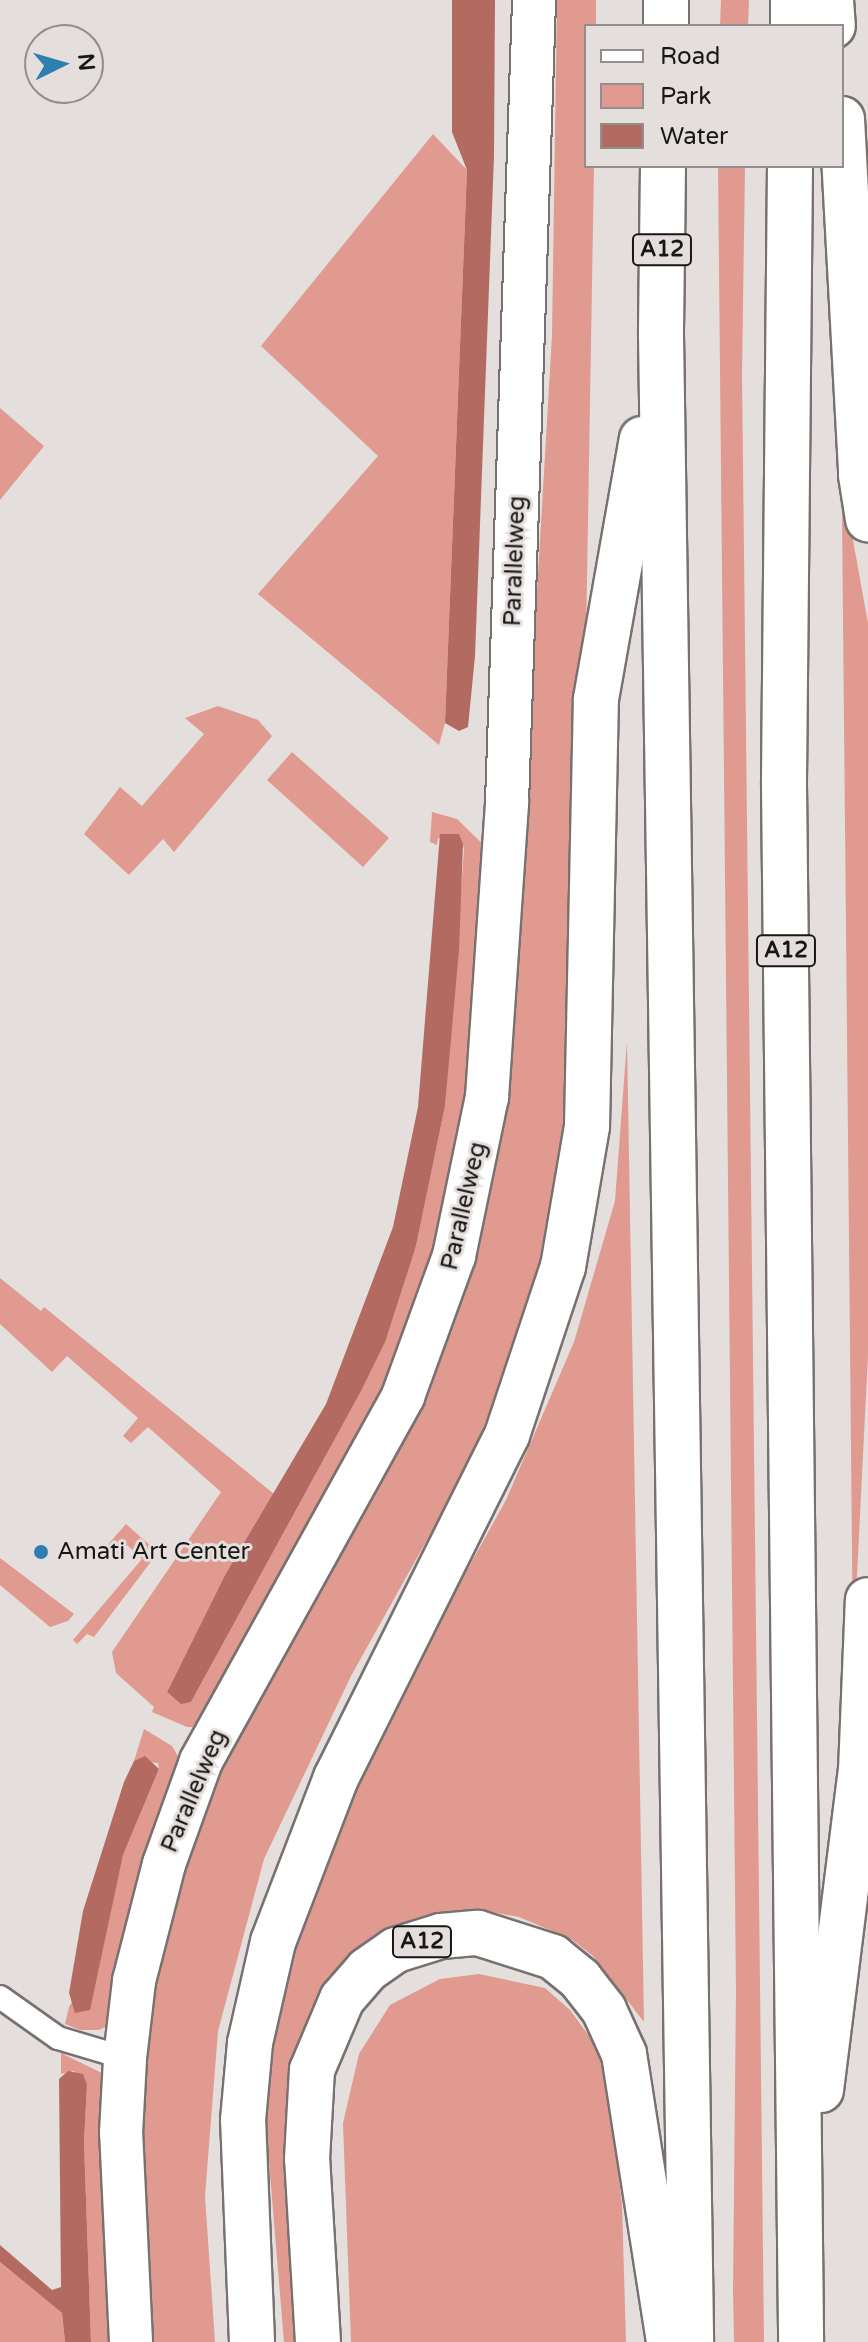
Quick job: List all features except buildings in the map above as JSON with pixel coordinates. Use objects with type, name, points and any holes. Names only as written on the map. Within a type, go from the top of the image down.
[{"type":"highway","points":[[666,0],[666,24]]},
{"type":"highway","points":[[793,0],[793,24]]},
{"type":"highway","points":[[831,0],[833,24]]},
{"type":"highway","points":[[844,156],[861,475],[868,519]]},
{"type":"highway","name":"A12","points":[[663,168],[661,335],[691,2342]]},
{"type":"highway","name":"A12","points":[[790,168],[784,785],[801,2342]]},
{"type":"highway","name":"A12","points":[[252,2342],[243,2120],[250,2043],[273,1942],[336,1778],[507,1435],[563,1267],[587,1126],[596,699],[661,335]]},
{"type":"highway","name":"A12","points":[[800,2248],[861,1771],[868,1600]]},
{"type":"highway","name":"A12","points":[[318,2342],[307,2159],[312,2070],[342,1999],[367,1970],[396,1950],[441,1936],[478,1933],[553,1957],[580,1979],[604,2010],[624,2054],[669,2342]]},
{"type":"street","name":"Parallelweg","points":[[131,2342],[121,2133],[125,2058],[134,1981],[160,1877],[201,1761],[403,1396],[435,1320],[472,1178],[491,1055],[507,803],[534,0]]},
{"type":"lane","points":[[0,1997],[58,2038],[125,2058]]},
{"type":"green space","points":[[557,0],[596,0],[596,24],[584,24],[584,168],[594,168],[586,639],[565,1192],[527,1325],[461,1479],[351,1676],[264,1859],[218,2031],[205,2196],[215,2342],[146,2342],[136,2180],[147,1997],[204,1793],[396,1448],[514,984],[552,336]]},
{"type":"green space","points":[[721,0],[749,0],[748,24],[720,24]]},
{"type":"green space","points":[[433,134],[467,170],[445,723],[439,745],[258,594],[378,456],[261,346]]},
{"type":"green space","points":[[718,168],[745,168],[742,375],[764,2342],[734,2342],[736,1991]]},
{"type":"green space","points":[[0,408],[44,446],[0,500]]},
{"type":"green space","points":[[842,513],[848,513],[868,623],[868,1355],[853,1655]]},
{"type":"green space","points":[[218,706],[258,720],[272,736],[174,852],[163,839],[129,875],[84,834],[120,787],[142,806],[204,734],[185,718]]},
{"type":"green space","points":[[292,752],[389,838],[363,867],[267,780]]},
{"type":"green space","points":[[432,812],[457,819],[491,852],[470,1120],[411,1344],[196,1727],[187,1727],[152,1712],[154,1707],[116,1673],[112,1652],[221,1492],[148,1427],[131,1443],[123,1436],[138,1418],[67,1356],[52,1372],[0,1324],[0,1278],[41,1311],[44,1307],[274,1494],[225,1575],[167,1692],[181,1703],[191,1702],[360,1393],[416,1246],[445,1106],[464,850],[463,844],[438,838],[437,845],[430,842]]},
{"type":"green space","points":[[627,1041],[644,2022],[593,1956],[571,1939],[519,1917],[491,1912],[435,1915],[383,1934],[321,1992],[298,2043],[307,2342],[284,2342],[264,2102],[269,2036],[312,1876],[395,1700],[506,1500],[574,1342],[615,1201]]},
{"type":"green space","points":[[126,1524],[153,1548],[150,1563],[94,1637],[87,1634],[77,1644],[73,1640],[142,1559],[127,1545],[116,1558],[105,1548]]},
{"type":"green space","points":[[0,1558],[74,1614],[68,1621],[50,1627],[0,1585]]},
{"type":"green space","points":[[144,1729],[172,1746],[183,1765],[115,2022],[99,2030],[80,2030],[65,2024],[69,2007],[99,1956],[123,1855],[159,1769],[158,1763],[134,1761]]},
{"type":"green space","points":[[479,1974],[545,1988],[570,2010],[592,2040],[606,2072],[622,2204],[626,2342],[351,2342],[343,2123],[359,2054],[390,2005],[440,1979]]},
{"type":"green space","points":[[61,2053],[106,2075],[113,2342],[91,2342],[84,2142],[87,2085],[74,2071],[61,2074]]},
{"type":"green space","points":[[0,2262],[62,2313],[65,2342],[0,2342]]},
{"type":"water","points":[[452,0],[495,0],[494,156],[475,656],[468,727],[459,731],[445,723],[467,170],[452,132]]},
{"type":"water","points":[[440,834],[459,834],[463,844],[459,950],[445,1106],[416,1246],[385,1342],[360,1393],[191,1702],[181,1704],[167,1692],[225,1575],[326,1404],[393,1227],[418,1107]]},
{"type":"water","points":[[145,1756],[159,1769],[123,1855],[90,2010],[75,2013],[69,1993],[83,1911],[124,1782],[134,1761]]},
{"type":"water","points":[[68,2071],[83,2074],[87,2085],[84,2142],[91,2342],[65,2342],[62,2313],[0,2262],[0,2245],[52,2290],[61,2287],[59,2079]]},
{"type":"place","name":"Amati Art Center","points":[[41,1552]]}]
